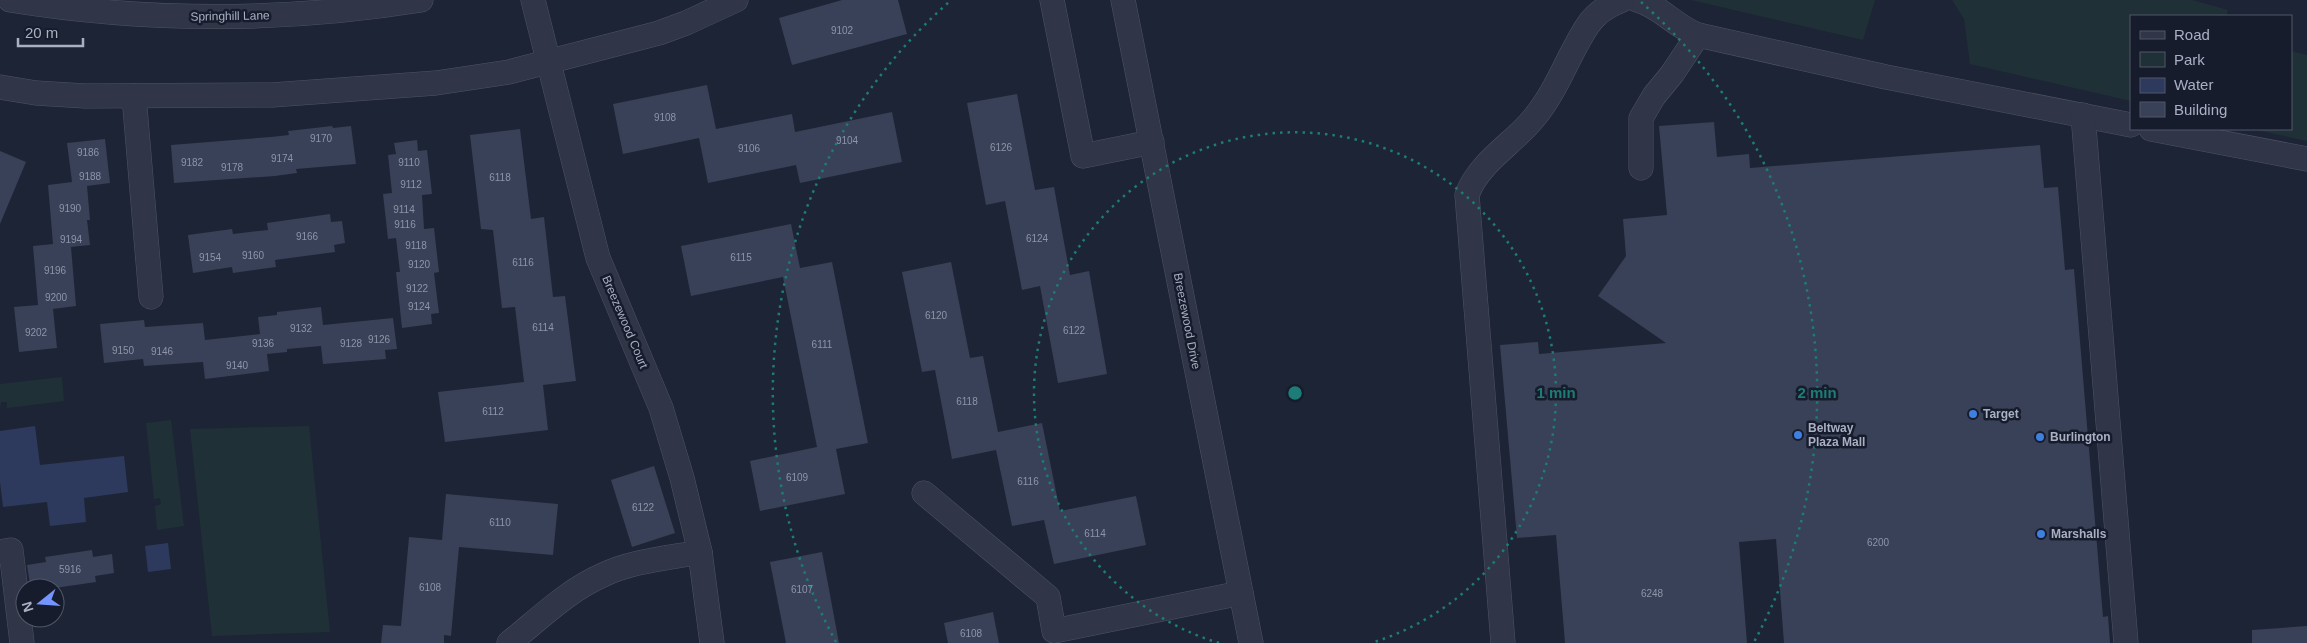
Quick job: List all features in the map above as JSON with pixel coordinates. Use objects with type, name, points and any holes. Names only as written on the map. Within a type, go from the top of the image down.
[{"type":"street","name":"Springhill Lane","points":[[10,0],[118,7],[188,17],[299,14],[421,0]]},
{"type":"street","name":"Breezewood Court","points":[[533,0],[598,258],[661,408],[682,478],[700,552],[712,643]]},
{"type":"street","points":[[0,87],[36,93],[134,96],[272,95],[436,83],[510,72],[660,33],[686,24],[736,0]]},
{"type":"street","points":[[1052,0],[1083,156],[1152,142]]},
{"type":"street","name":"Breezewood Drive","points":[[1123,0],[1251,643]]},
{"type":"street","points":[[1502,643],[1467,195],[1472,181],[1535,118],[1558,83],[1589,24],[1608,6],[1622,0]]},
{"type":"street","points":[[1637,0],[1654,8],[1685,30],[1698,35],[1886,77],[2130,125]]},
{"type":"street","points":[[1641,168],[1641,118],[1654,96],[1672,74],[1698,35]]},
{"type":"street","points":[[134,96],[151,297]]},
{"type":"street","points":[[2083,116],[2126,643]]},
{"type":"street","points":[[2156,130],[2307,159]]},
{"type":"street","points":[[924,493],[1048,597],[1054,631],[1241,593]]},
{"type":"street","points":[[0,552],[11,550],[22,643]]},
{"type":"street","points":[[509,643],[580,588],[603,574],[626,567],[700,552]]},
{"type":"green space","points":[[1691,0],[1875,0],[1863,40]]},
{"type":"green space","points":[[1952,0],[2192,0],[2228,10],[2226,15],[2130,15],[2130,101],[1970,64],[1964,19]]},
{"type":"green space","points":[[2292,51],[2307,55],[2307,141],[2257,130],[2292,130]]},
{"type":"green space","points":[[62,377],[64,401],[7,408],[7,402],[1,402],[0,409],[0,384]]},
{"type":"green space","points":[[171,420],[184,526],[157,530],[155,506],[161,504],[160,498],[154,499],[146,423]]},
{"type":"green space","points":[[309,426],[330,632],[212,636],[190,429]]},
{"type":"water","points":[[35,426],[40,465],[124,456],[128,492],[84,498],[86,522],[50,526],[47,502],[3,507],[0,482],[0,431]]},
{"type":"water","points":[[168,543],[171,569],[148,572],[145,546]]},
{"type":"building","points":[[842,0],[898,0],[907,34],[792,65],[779,18]]},
{"type":"building","points":[[707,85],[716,129],[792,114],[795,132],[892,112],[902,162],[800,183],[796,165],[708,183],[699,138],[623,154],[613,104]]},
{"type":"building","points":[[1017,94],[1035,190],[1054,187],[1070,275],[1089,271],[1107,374],[1058,383],[1040,286],[1022,290],[1005,201],[986,205],[967,103]]},
{"type":"building","name":"Beltway Plaza Mall","points":[[1714,122],[1717,157],[1749,154],[1750,168],[2040,145],[2044,188],[2058,187],[2065,270],[2074,269],[2103,617],[2108,616],[2110,643],[1784,643],[1776,539],[1739,542],[1747,643],[1565,643],[1556,535],[1517,538],[1500,345],[1538,342],[1539,354],[1666,343],[1598,296],[1626,256],[1623,219],[1667,215],[1659,126]]},
{"type":"building","points":[[332,126],[333,128],[351,126],[356,164],[296,169],[297,173],[275,176],[174,183],[171,145],[289,135],[288,131]]},
{"type":"building","points":[[520,129],[531,219],[544,217],[553,297],[565,296],[576,381],[543,385],[548,430],[445,442],[438,392],[524,382],[515,307],[502,308],[493,230],[481,229],[470,135]]},
{"type":"building","points":[[105,139],[110,183],[87,186],[90,220],[87,220],[90,245],[71,247],[76,306],[53,309],[57,348],[19,352],[14,307],[38,305],[33,246],[53,244],[48,185],[72,182],[67,143]]},
{"type":"building","points":[[417,140],[418,151],[427,150],[432,194],[422,195],[424,229],[434,228],[439,272],[434,273],[439,313],[431,314],[432,324],[402,328],[396,272],[400,272],[396,238],[388,239],[383,194],[392,193],[388,155],[396,154],[394,143]]},
{"type":"building","points":[[0,151],[26,162],[0,224]]},
{"type":"building","points":[[330,214],[331,222],[342,221],[345,243],[334,245],[335,252],[275,260],[276,267],[233,273],[232,267],[193,273],[188,235],[232,229],[233,234],[268,230],[267,223]]},
{"type":"building","points":[[791,224],[800,268],[832,262],[868,443],[836,449],[845,494],[760,511],[750,461],[817,447],[783,277],[691,296],[681,246]]},
{"type":"building","points":[[951,262],[970,358],[983,356],[998,432],[1042,423],[1060,511],[1136,496],[1146,545],[1054,564],[1044,520],[1012,526],[996,450],[952,459],[935,370],[922,372],[902,272]]},
{"type":"building","points":[[321,307],[323,325],[393,318],[397,349],[385,350],[386,359],[323,364],[321,346],[287,349],[287,352],[267,354],[269,371],[205,379],[203,362],[144,366],[143,359],[104,363],[100,324],[144,320],[145,327],[203,323],[205,340],[260,334],[258,317],[277,315],[277,312]]},
{"type":"building","points":[[654,466],[675,533],[632,547],[611,480]]},
{"type":"building","points":[[446,494],[558,504],[553,555],[459,547],[451,636],[444,635],[444,643],[381,643],[383,625],[401,626],[409,537],[442,540]]},
{"type":"building","points":[[92,550],[93,557],[112,554],[114,573],[95,576],[96,582],[65,587],[65,578],[29,578],[27,565],[46,562],[45,557]]},
{"type":"building","points":[[822,552],[839,643],[786,643],[770,562]]},
{"type":"building","points":[[993,612],[999,643],[948,643],[944,623]]},
{"type":"building","points":[[2307,626],[2307,643],[2252,643],[2252,630]]},
{"type":"place","name":"Target","points":[[1973,414]]},
{"type":"place","name":"Beltway Plaza Mall","points":[[1798,435]]},
{"type":"place","name":"Burlington","points":[[2040,437]]},
{"type":"place","name":"Marshalls","points":[[2041,534]]}]
